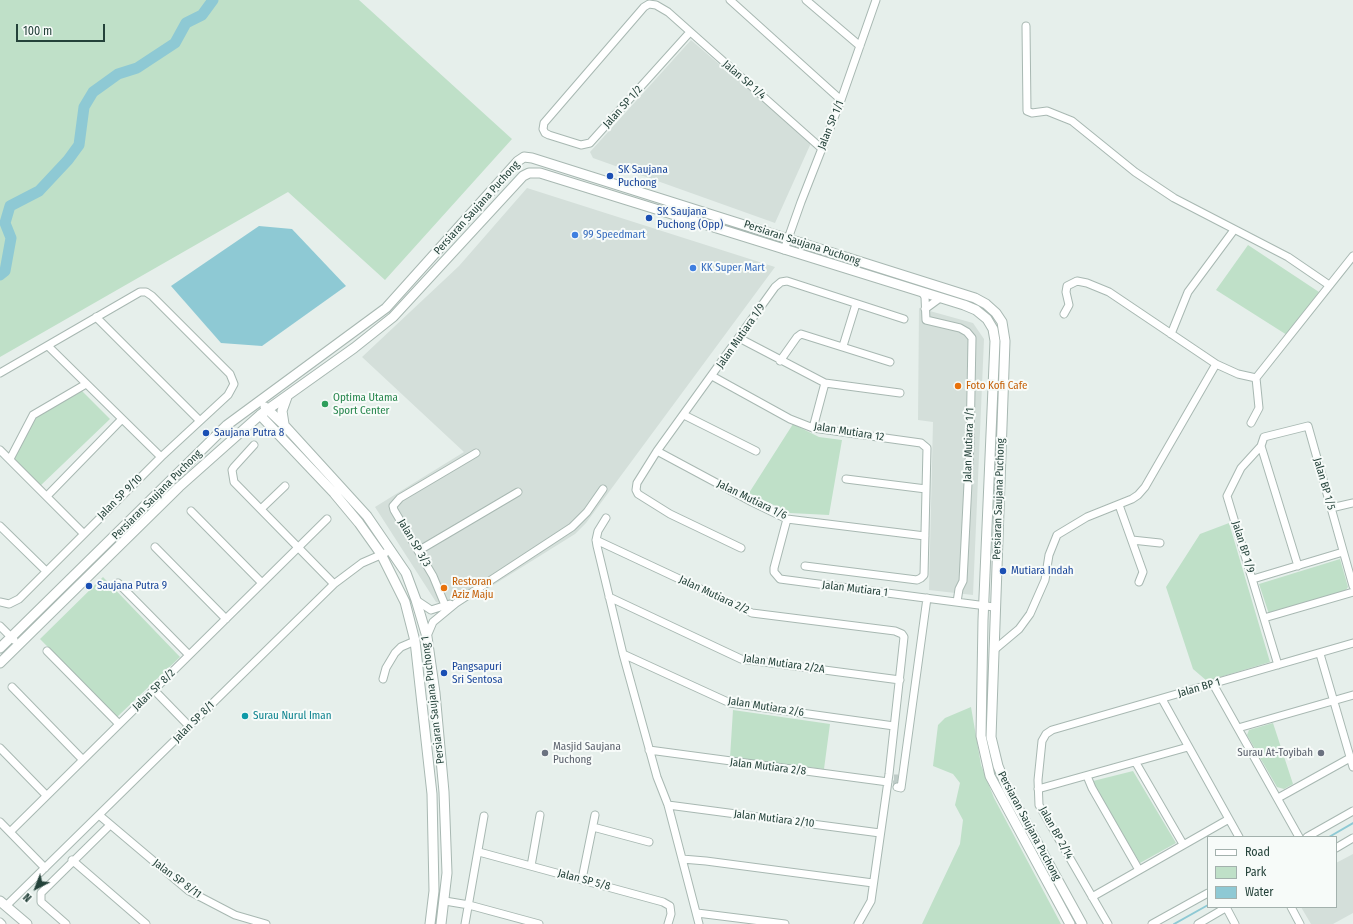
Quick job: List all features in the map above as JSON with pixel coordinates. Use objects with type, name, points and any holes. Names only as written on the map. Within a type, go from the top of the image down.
[{"type":"street","points":[[730,0],[841,100]]},
{"type":"street","points":[[806,0],[860,46]]},
{"type":"street","name":"Jalan SP 1/1","points":[[784,250],[821,148],[841,100],[876,0]]},
{"type":"street","name":"Jalan SP 1/4","points":[[543,129],[544,123],[644,7],[649,4],[656,4],[668,12],[821,148]]},
{"type":"street","points":[[1026,26],[1026,111],[1032,113],[1047,112],[1072,121],[1151,183],[1174,198],[1288,257],[1329,285]]},
{"type":"street","name":"Jalan SP 1/2","points":[[543,129],[549,135],[581,145],[590,143],[690,32]]},
{"type":"street","name":"Persiaran Saujana Puchong","points":[[0,648],[227,425],[386,308],[511,168],[524,157],[532,158],[751,226],[787,240],[975,298],[986,304],[1002,322],[1005,349],[990,737],[998,766],[1020,811],[1082,924]]},
{"type":"street","name":"Persiaran Saujana Puchong","points":[[0,663],[179,487],[263,410],[287,396],[371,336],[404,306],[517,182],[529,173],[540,173],[922,292],[976,310],[987,319],[993,329],[994,341],[983,605],[981,736],[983,753],[990,776],[1070,924]]},
{"type":"street","points":[[1171,334],[1188,292],[1234,230]]},
{"type":"street","points":[[1251,423],[1259,408],[1256,378],[1353,256]]},
{"type":"street","name":"Jalan Mutiara 1/9","points":[[741,548],[670,514],[642,497],[636,490],[637,482],[657,451],[775,287],[781,282],[787,281],[904,319]]},
{"type":"street","points":[[1064,314],[1069,305],[1066,292],[1068,286],[1076,281],[1087,283],[1109,292],[1216,364],[1238,374],[1256,378]]},
{"type":"street","points":[[386,308],[404,306],[402,291]]},
{"type":"street","name":"Jalan SP 9/10","points":[[0,602],[9,604],[15,603],[161,457],[232,390],[234,384],[230,374],[152,296],[146,292],[140,292],[130,296],[96,317]]},
{"type":"street","points":[[922,292],[925,297],[924,309]]},
{"type":"street","points":[[924,309],[940,298]]},
{"type":"street","points":[[843,346],[856,304]]},
{"type":"street","name":"Jalan Mutiara 1/1","points":[[924,309],[926,320],[960,328],[967,332],[972,338],[970,444],[963,581],[959,589],[957,602]]},
{"type":"street","points":[[0,373],[96,317],[199,420]]},
{"type":"street","points":[[780,361],[796,337],[801,334],[890,362]]},
{"type":"street","points":[[739,338],[780,361],[825,383],[900,393]]},
{"type":"street","points":[[48,346],[161,457]]},
{"type":"street","points":[[994,650],[1019,629],[1030,614],[1045,580],[1049,555],[1057,535],[1086,517],[1132,499],[1145,487],[1216,364]]},
{"type":"street","name":"Jalan Mutiara 12","points":[[712,376],[790,419],[813,428],[925,444],[927,448],[926,489]]},
{"type":"street","points":[[813,428],[825,383]]},
{"type":"street","points":[[10,459],[33,415],[86,384]]},
{"type":"street","points":[[251,407],[263,410],[269,394]]},
{"type":"street","points":[[284,425],[282,411],[287,396]]},
{"type":"street","name":"Persiaran Saujana Puchong 1","points":[[263,410],[284,425],[367,516],[406,573],[416,600],[427,637],[435,693],[444,792],[447,873],[445,901],[441,924]]},
{"type":"street","name":"Persiaran Saujana Puchong 1","points":[[263,410],[274,429],[354,517],[381,554],[405,602],[415,641],[432,794],[434,891],[430,924]]},
{"type":"street","points":[[684,415],[756,451]]},
{"type":"street","points":[[47,496],[122,419]]},
{"type":"street","points":[[245,427],[254,425],[274,429]]},
{"type":"street","name":"Jalan BP 1/5","points":[[1264,437],[1308,426],[1353,586]]},
{"type":"street","name":"Jalan BP 1/9","points":[[1264,437],[1261,446],[1241,468],[1227,496],[1278,665]]},
{"type":"street","points":[[254,446],[232,470],[234,482],[334,584]]},
{"type":"street","points":[[1261,446],[1298,566]]},
{"type":"street","points":[[0,450],[84,534]]},
{"type":"street","name":"Jalan Mutiara 1/6","points":[[657,451],[787,519],[926,536]]},
{"type":"street","name":"Jalan SP 3/3","points":[[445,605],[433,576],[393,506],[400,498],[476,453]]},
{"type":"street","points":[[805,566],[917,580],[924,575],[926,489],[846,478]]},
{"type":"street","points":[[261,510],[285,486]]},
{"type":"street","points":[[427,637],[433,622],[456,603],[572,527],[587,512],[603,489]]},
{"type":"street","points":[[418,552],[518,492]]},
{"type":"street","points":[[1331,508],[1353,503]]},
{"type":"street","points":[[1119,505],[1143,572],[1139,582]]},
{"type":"street","points":[[191,511],[262,583]]},
{"type":"street","points":[[606,518],[598,531],[596,540],[609,597],[649,750],[668,805],[699,924]]},
{"type":"street","name":"Jalan SP 8/2","points":[[10,832],[327,519]]},
{"type":"street","name":"Jalan Mutiara 1","points":[[787,519],[774,568],[774,572],[780,579],[994,607]]},
{"type":"street","points":[[0,526],[46,571]]},
{"type":"street","name":"Jalan Mutiara 2/2","points":[[596,540],[752,613],[894,631],[902,634],[905,641],[900,680]]},
{"type":"street","points":[[1132,540],[1160,543]]},
{"type":"street","points":[[155,547],[226,619]]},
{"type":"street","name":"Jalan SP 8/1","points":[[3,903],[46,868],[334,584],[362,563],[391,551]]},
{"type":"street","points":[[1253,579],[1343,552]]},
{"type":"street","points":[[118,583],[189,655]]},
{"type":"street","points":[[1264,618],[1353,592]]},
{"type":"street","name":"Jalan Mutiara 2/2A","points":[[609,597],[740,659],[900,680]]},
{"type":"street","points":[[858,924],[868,908],[874,884],[880,833],[895,781],[927,598]]},
{"type":"street","points":[[416,600],[426,608],[432,610],[456,603]]},
{"type":"street","points":[[0,626],[18,645]]},
{"type":"street","points":[[384,679],[386,668],[395,653],[401,647],[415,641]]},
{"type":"street","name":"Jalan BP 1","points":[[1046,734],[1052,730],[1320,654],[1353,643]]},
{"type":"street","points":[[47,652],[119,724]]},
{"type":"street","name":"Jalan Mutiara 2/6","points":[[623,654],[730,703],[894,726]]},
{"type":"street","points":[[1320,654],[1353,767]]},
{"type":"street","points":[[895,781],[894,726],[900,680]]},
{"type":"street","points":[[1213,684],[1298,836]]},
{"type":"street","points":[[12,687],[83,760]]},
{"type":"street","points":[[154,690],[189,726]]},
{"type":"street","points":[[1238,728],[1353,695]]},
{"type":"street","points":[[1162,699],[1238,836]]},
{"type":"street","name":"Jalan BP 2/14","points":[[1046,734],[1042,741],[1038,789],[1039,805],[1108,924]]},
{"type":"street","points":[[1038,789],[1136,763],[1188,747]]},
{"type":"street","points":[[0,748],[46,796]]},
{"type":"street","name":"Jalan Mutiara 2/8","points":[[649,750],[895,781]]},
{"type":"street","points":[[1278,798],[1350,758]]},
{"type":"street","points":[[1136,763],[1183,844]]},
{"type":"street","points":[[1087,776],[1092,788],[1139,870]]},
{"type":"street","name":"Jalan Mutiara 2/10","points":[[668,805],[880,833]]},
{"type":"street","points":[[1309,836],[1353,810]]},
{"type":"street","points":[[582,879],[593,827],[594,814]]},
{"type":"street","points":[[531,866],[540,815]]},
{"type":"street","name":"Jalan SP 8/11","points":[[99,816],[109,826],[189,891],[235,914],[266,924]]},
{"type":"street","points":[[465,924],[484,816]]},
{"type":"street","points":[[1092,897],[1229,819]]},
{"type":"street","points":[[0,822],[46,868]]},
{"type":"street","points":[[66,924],[44,905],[40,898],[43,890],[72,860],[109,826]]},
{"type":"street","points":[[593,827],[649,842]]},
{"type":"street","points":[[1337,847],[1353,838]]},
{"type":"street","name":"Jalan SP 5/8","points":[[478,852],[663,902],[670,906],[671,914],[668,924]]},
{"type":"street","points":[[72,860],[146,924]]},
{"type":"street","points":[[682,860],[706,860],[874,884]]},
{"type":"street","points":[[1152,924],[1207,894]]},
{"type":"street","points":[[445,901],[469,905],[539,924]]},
{"type":"street","points":[[3,903],[28,924]]},
{"type":"street","points":[[1198,924],[1224,908]]},
{"type":"street","points":[[1227,908],[1235,924]]},
{"type":"street","points":[[1292,908],[1300,924]]},
{"type":"street","points":[[697,913],[785,924]]},
{"type":"shaded area","points":[[691,40],[811,143],[775,223],[593,158],[590,152]]},
{"type":"shaded area","points":[[527,188],[775,267],[586,523],[575,534],[458,607],[436,602],[375,507],[464,452],[362,357],[459,266]]},
{"type":"shaded area","points":[[919,308],[973,323],[984,339],[973,595],[929,590],[933,422],[918,420]]},
{"type":"shaded area","points":[[1353,854],[1353,913],[1333,924],[1311,924],[1302,908],[1337,908],[1337,862]]},
{"type":"green space","points":[[0,0],[359,0],[512,139],[385,280],[288,192],[0,357]]},
{"type":"green space","points":[[1248,245],[1319,292],[1287,335],[1216,290]]},
{"type":"green space","points":[[81,390],[110,419],[39,487],[12,459],[33,418]]},
{"type":"green space","points":[[793,424],[819,437],[842,440],[829,515],[790,513],[749,493]]},
{"type":"green space","points":[[1229,523],[1270,662],[1207,681],[1193,669],[1166,587],[1200,534]]},
{"type":"green space","points":[[1340,559],[1348,587],[1344,593],[1269,614],[1259,584]]},
{"type":"green space","points":[[103,577],[180,657],[117,717],[40,639]]},
{"type":"green space","points":[[971,707],[981,765],[994,798],[1061,924],[922,924],[960,844],[963,820],[955,805],[960,783],[953,774],[933,766],[938,725],[945,718]]},
{"type":"green space","points":[[733,710],[830,724],[824,769],[730,758]]},
{"type":"green space","points":[[1273,723],[1293,784],[1284,789],[1277,787],[1247,735],[1249,730]]},
{"type":"green space","points":[[1133,771],[1176,843],[1140,863],[1093,781]]},
{"type":"water","points":[[259,226],[292,229],[346,286],[262,346],[221,343],[171,286]]},
{"type":"waterway","points":[[0,275],[5,271],[11,238],[5,223],[10,206],[39,191],[68,160],[79,145],[84,107],[93,92],[118,74],[137,68],[175,43],[186,23],[202,15],[213,0]]},
{"type":"waterway","points":[[1331,836],[1353,823]]},
{"type":"waterway","points":[[1174,924],[1207,906]]},
{"type":"place","name":"SK Saujana Puchong","points":[[610,176]]},
{"type":"place","name":"SK Saujana Puchong (Opp)","points":[[649,218]]},
{"type":"place","name":"99 Speedmart","points":[[575,235]]},
{"type":"place","name":"KK Super Mart","points":[[693,268]]},
{"type":"place","name":"Foto Kofi Cafe","points":[[958,386]]},
{"type":"place","name":"Optima Utama Sport Center","points":[[325,404]]},
{"type":"place","name":"Saujana Putra 8","points":[[206,433]]},
{"type":"place","name":"Mutiara Indah","points":[[1003,571]]},
{"type":"place","name":"Saujana Putra 9","points":[[89,586]]},
{"type":"place","name":"Restoran Aziz Maju","points":[[444,588]]},
{"type":"place","name":"Pangsapuri Sri Sentosa","points":[[444,673]]},
{"type":"place","name":"Surau Nurul Iman","points":[[245,716]]},
{"type":"place","name":"Masjid Saujana Puchong","points":[[545,753]]},
{"type":"place","name":"Surau At-Toyibah","points":[[1321,753]]}]
